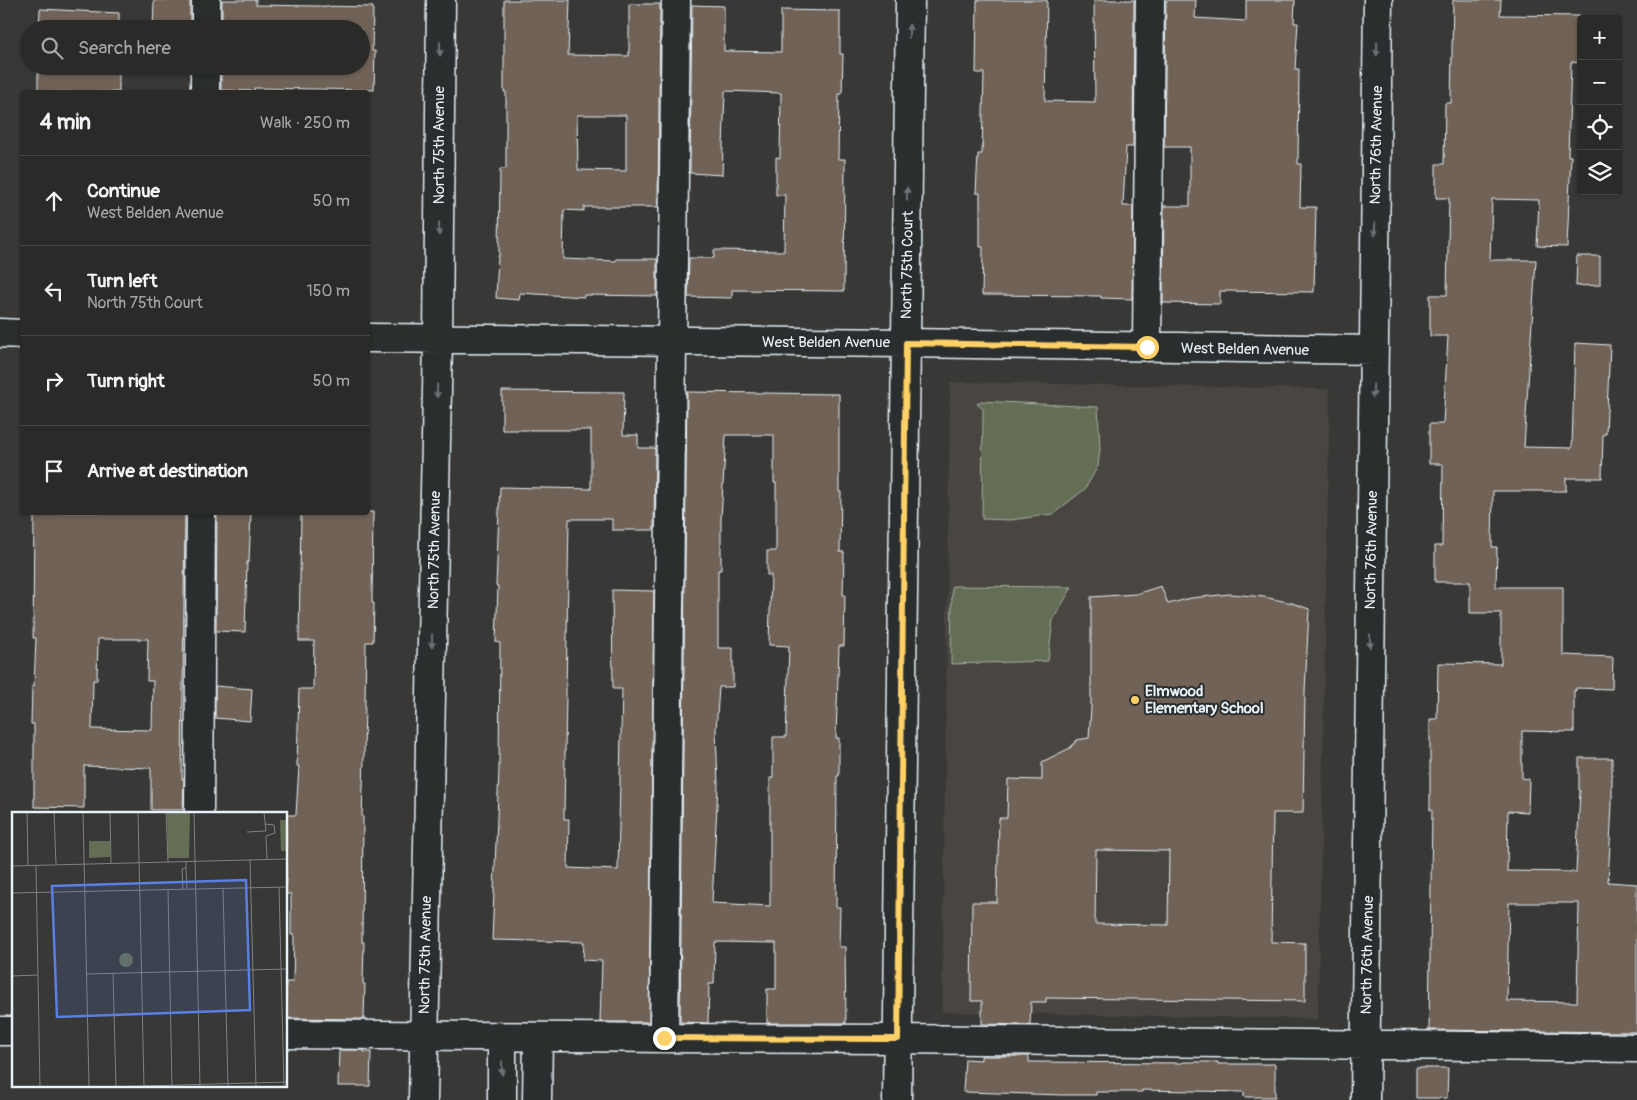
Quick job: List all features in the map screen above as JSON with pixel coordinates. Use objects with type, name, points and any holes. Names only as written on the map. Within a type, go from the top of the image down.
[{"type":"street","points":[[206,0],[206,20]]},
{"type":"street","name":"North 75th Avenue","points":[[423,1100],[438,339],[440,0]]},
{"type":"street","points":[[664,1038],[676,0]]},
{"type":"street","name":"North 75th Court","points":[[897,1100],[910,0]]},
{"type":"street","points":[[1147,347],[1150,0]]},
{"type":"street","name":"North 76th Avenue","points":[[1365,1100],[1378,0]]},
{"type":"street","points":[[205,75],[205,90]]},
{"type":"street","points":[[0,334],[20,334]]},
{"type":"street","name":"West Belden Avenue","points":[[370,338],[1374,350]]},
{"type":"street","points":[[199,812],[201,515]]},
{"type":"street","points":[[288,1034],[1637,1048]]},
{"type":"street","points":[[502,1037],[502,1100]]},
{"type":"street","points":[[537,1100],[538,1037]]},
{"type":"shaded area","name":"Elmwood Elementary School","points":[[950,382],[1330,389],[1318,1019],[942,1012]]},
{"type":"green space","points":[[981,401],[1098,407],[1100,449],[1098,466],[1085,489],[1053,514],[1011,520],[982,519],[983,409],[977,404]]},
{"type":"green space","points":[[952,586],[1072,587],[1053,620],[1048,661],[951,664]]},
{"type":"building","points":[[154,0],[190,0],[190,20],[153,20]]},
{"type":"building","points":[[222,0],[256,0],[256,5],[373,7],[372,51],[375,51],[374,90],[254,88],[254,90],[221,90],[221,75],[370,75],[370,20],[222,20]]},
{"type":"building","points":[[504,0],[570,0],[568,55],[629,56],[629,4],[660,4],[658,207],[584,207],[584,211],[564,210],[563,259],[616,261],[616,259],[657,259],[657,296],[584,295],[584,297],[520,293],[519,300],[496,298],[499,256],[500,169],[506,169],[506,92],[504,92]],"holes":[[[577,115],[626,115],[626,171],[578,170]]]},
{"type":"building","points":[[977,0],[1047,0],[1045,101],[1095,102],[1094,0],[1134,0],[1133,147],[1126,147],[1123,206],[1133,206],[1132,299],[1101,298],[1101,296],[982,295],[983,247],[980,247],[980,193],[976,193],[978,154],[982,154],[984,73],[976,73]]},
{"type":"building","points":[[1166,0],[1196,0],[1195,18],[1246,21],[1246,0],[1295,0],[1294,23],[1298,23],[1295,69],[1299,69],[1298,164],[1301,164],[1300,207],[1316,207],[1314,292],[1220,291],[1220,304],[1163,303],[1164,206],[1190,206],[1190,147],[1164,147]]},
{"type":"building","points":[[1453,0],[1501,0],[1500,15],[1577,16],[1577,63],[1571,62],[1568,156],[1571,156],[1567,247],[1537,246],[1539,200],[1492,199],[1490,260],[1536,260],[1524,447],[1572,448],[1575,343],[1610,345],[1606,434],[1603,434],[1602,478],[1566,478],[1566,491],[1493,491],[1492,547],[1497,547],[1496,587],[1563,587],[1563,655],[1613,657],[1612,689],[1576,688],[1576,691],[1574,690],[1574,732],[1522,731],[1522,778],[1529,779],[1528,812],[1508,811],[1507,871],[1576,872],[1580,790],[1579,758],[1612,758],[1612,805],[1608,882],[1637,884],[1637,1032],[1429,1030],[1432,810],[1430,810],[1430,719],[1437,719],[1438,663],[1501,664],[1501,613],[1470,613],[1470,582],[1435,582],[1435,546],[1442,546],[1443,464],[1429,464],[1429,424],[1443,424],[1448,336],[1430,336],[1430,295],[1447,295],[1449,198],[1436,198],[1436,164],[1444,164],[1445,103],[1451,103]],"holes":[[[1509,903],[1579,903],[1577,1002],[1507,1001]]]},
{"type":"building","points":[[692,5],[724,6],[724,51],[781,52],[781,10],[840,11],[840,54],[843,54],[842,94],[839,94],[838,159],[845,159],[844,291],[732,290],[732,298],[688,297],[689,258],[714,258],[714,250],[784,251],[785,195],[776,195],[776,157],[780,158],[781,93],[725,91],[722,175],[690,173]]},
{"type":"building","points":[[40,9],[119,13],[119,20],[39,20]]},
{"type":"building","points":[[38,75],[119,75],[119,90],[38,90]]},
{"type":"building","points":[[1577,256],[1600,256],[1600,285],[1576,286]]},
{"type":"building","points":[[502,391],[624,392],[623,435],[638,435],[638,448],[655,448],[654,530],[612,530],[612,519],[569,519],[564,819],[569,819],[568,868],[618,870],[622,689],[613,689],[612,590],[654,591],[649,1022],[600,1022],[602,961],[583,960],[584,942],[492,940],[499,769],[500,643],[496,642],[498,586],[496,586],[500,487],[591,489],[591,430],[502,430]]},
{"type":"building","points":[[687,392],[839,394],[840,552],[844,552],[843,595],[845,595],[844,646],[839,646],[836,738],[839,738],[839,776],[837,776],[836,907],[840,907],[839,947],[845,947],[846,1023],[767,1023],[767,989],[776,989],[776,943],[715,942],[714,984],[709,984],[708,1023],[680,1022]],"holes":[[[726,435],[774,435],[776,551],[767,551],[767,575],[771,575],[769,645],[789,646],[786,737],[773,737],[773,778],[770,778],[770,906],[712,903],[718,785],[716,730],[719,687],[733,687],[733,648],[718,648],[718,570],[721,570],[721,519]]]},
{"type":"building","points":[[370,512],[373,512],[373,642],[366,642],[362,817],[364,1019],[288,1018],[288,982],[293,982],[294,935],[291,935],[291,894],[288,894],[288,815],[296,815],[299,766],[297,766],[299,689],[313,689],[314,641],[299,641],[301,515],[370,515]]},
{"type":"building","points":[[34,515],[185,515],[183,810],[151,810],[151,768],[84,766],[84,808],[34,807],[34,724],[31,724],[36,638],[33,638]],"holes":[[[98,639],[148,639],[147,681],[153,681],[152,730],[92,729],[93,680],[97,680]]]},
{"type":"building","points":[[217,515],[251,515],[249,562],[247,562],[245,632],[216,631]]},
{"type":"building","points":[[1161,586],[1168,604],[1191,598],[1230,594],[1264,597],[1309,609],[1305,691],[1303,813],[1273,813],[1271,942],[1305,943],[1305,1001],[1046,998],[1046,1002],[1031,1002],[1030,1025],[982,1024],[982,1001],[971,1001],[972,902],[997,902],[999,818],[1007,818],[1008,779],[1042,780],[1042,762],[1070,748],[1077,740],[1089,738],[1091,708],[1091,597],[1136,594]],"holes":[[[1096,850],[1169,851],[1168,925],[1095,924]]]},
{"type":"building","points":[[215,686],[252,689],[250,721],[215,718]]},
{"type":"building","points":[[339,1050],[364,1050],[364,1052],[371,1052],[370,1086],[338,1086]]},
{"type":"building","points":[[981,1056],[1029,1056],[1029,1062],[1218,1062],[1218,1064],[1275,1064],[1275,1097],[1244,1097],[1244,1092],[1142,1090],[1142,1092],[1096,1092],[1096,1095],[963,1092],[965,1059],[981,1060]]},
{"type":"building","points":[[1416,1068],[1448,1068],[1447,1098],[1416,1098]]},
{"type":"place","name":"Elmwood Elementary School","points":[[1135,700]]},
{"type":"route","points":[[664,1038],[898,1039],[906,343],[1147,347]]}]
